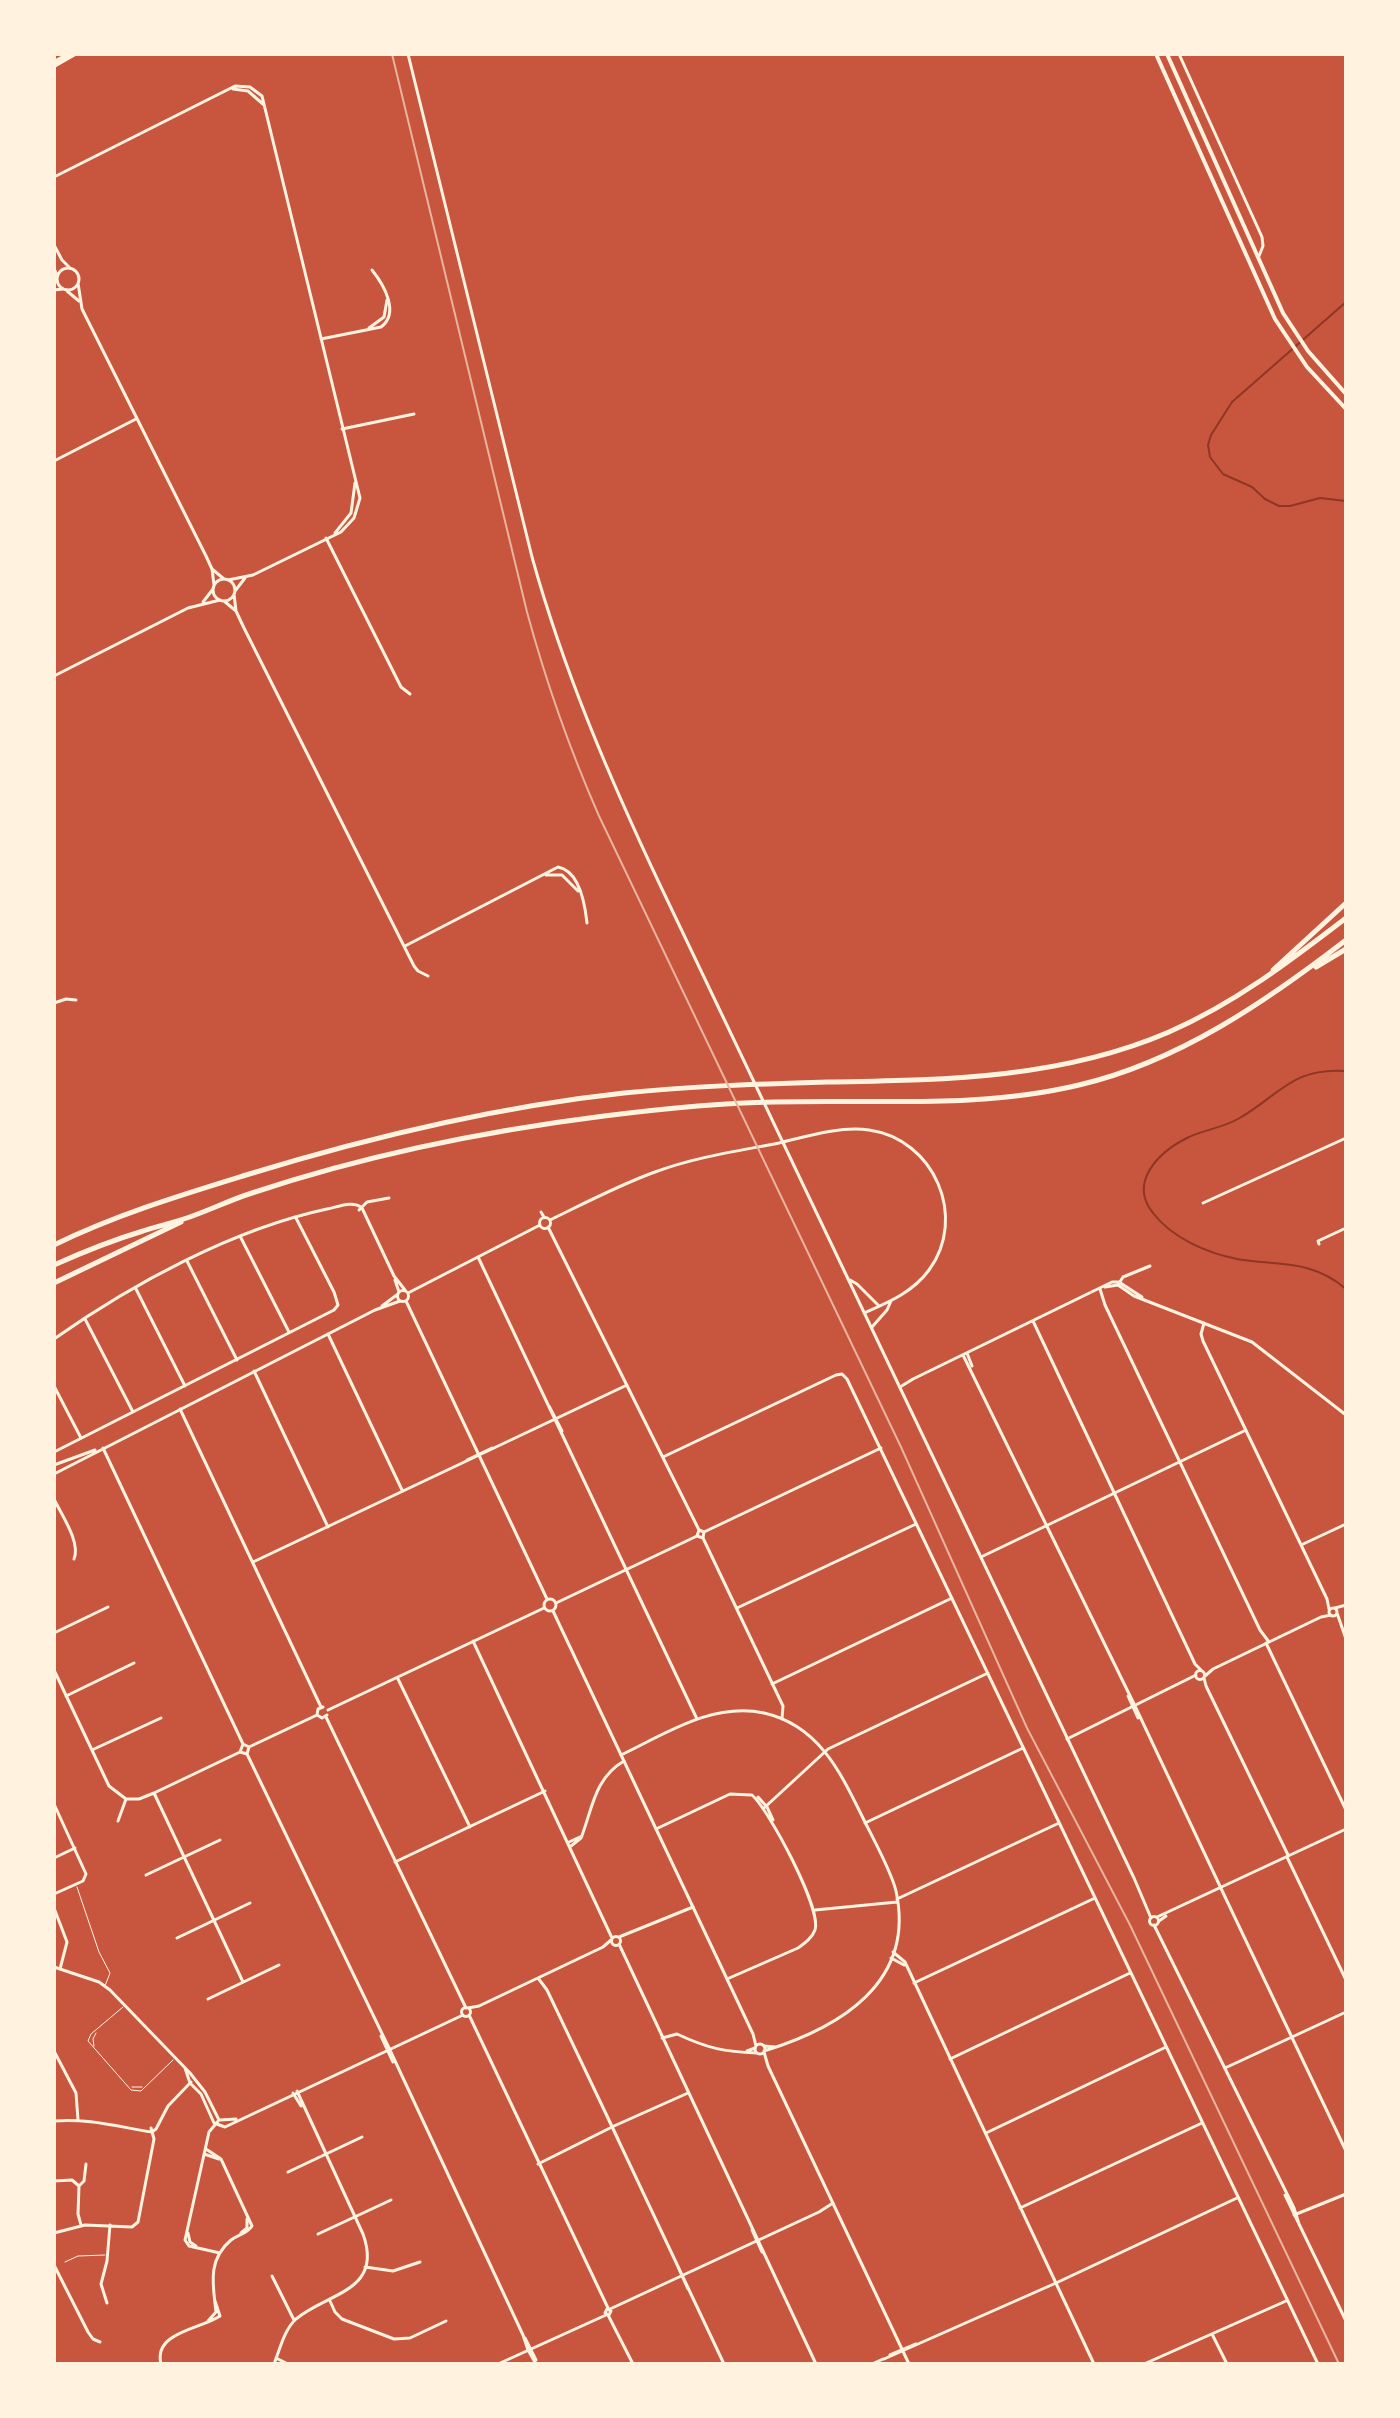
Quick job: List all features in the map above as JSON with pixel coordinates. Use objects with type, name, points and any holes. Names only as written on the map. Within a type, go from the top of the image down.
[{"type":"highway","points":[[1251,989],[1346,903]]},
{"type":"highway","points":[[54,1245],[99,1223],[299,1157],[397,1132],[554,1102],[721,1085],[986,1077],[1069,1065],[1167,1033],[1213,1011],[1251,989],[1346,918]]},
{"type":"highway","points":[[56,1283],[196,1215],[252,1193],[309,1175],[446,1142],[606,1115],[731,1103],[999,1098],[1080,1085],[1160,1056],[1251,1008],[1346,940]]},
{"type":"highway","points":[[1294,979],[1346,949]]},
{"type":"highway","points":[[54,1265],[137,1233],[196,1215]]},
{"type":"main road","points":[[54,64],[69,54]]},
{"type":"main road","points":[[54,64],[75,54]]},
{"type":"main road","points":[[1156,54],[1230,223],[1280,327],[1307,367],[1346,409]]},
{"type":"main road","points":[[1167,54],[1288,321],[1316,362],[1346,394]]},
{"type":"street","points":[[408,54],[543,599],[591,733],[864,1314],[1346,2321]]},
{"type":"street","points":[[1179,54],[1262,237],[1263,246],[1258,258]]},
{"type":"street","points":[[54,178],[230,88],[243,85],[262,96],[355,482],[351,513],[335,533],[245,578],[226,579],[214,587],[203,602]]},
{"type":"street","points":[[54,245],[62,260],[79,276],[79,301],[212,569],[215,595],[236,611]]},
{"type":"street","points":[[54,268],[56,279],[64,290],[79,301]]},
{"type":"street","points":[[56,279],[61,270],[70,268]]},
{"type":"street","points":[[321,339],[369,328],[384,317],[387,300],[382,283],[372,270]]},
{"type":"street","points":[[54,290],[73,289],[78,283]]},
{"type":"street","points":[[342,429],[414,414]]},
{"type":"street","points":[[54,461],[137,419]]},
{"type":"street","points":[[326,538],[401,687],[410,694]]},
{"type":"street","points":[[212,569],[233,584],[236,611],[418,971],[428,976]]},
{"type":"street","points":[[54,676],[203,602],[222,600],[234,592],[245,578]]},
{"type":"street","points":[[405,946],[546,875],[562,875],[579,892],[586,909],[587,923]]},
{"type":"street","points":[[54,1003],[76,1000]]},
{"type":"street","points":[[782,1719],[783,1706],[702,1533],[548,1227],[550,1220],[656,1171],[794,1139],[854,1129],[880,1133],[904,1142],[935,1176],[945,1204],[946,1220],[942,1246],[921,1280],[891,1301],[864,1314]]},
{"type":"street","points":[[1203,1203],[1346,1138]]},
{"type":"street","points":[[54,1339],[220,1242],[296,1218],[345,1206],[361,1208],[371,1201],[389,1198]]},
{"type":"street","points":[[361,1208],[394,1276],[406,1292]]},
{"type":"street","points":[[541,1212],[550,1220]]},
{"type":"street","points":[[375,1310],[398,1293],[406,1292],[540,1225],[544,1217]]},
{"type":"street","points":[[54,1452],[330,1313],[338,1305],[296,1218]]},
{"type":"street","points":[[540,1225],[548,1227]]},
{"type":"street","points":[[1319,1244],[1318,1241],[1346,1228]]},
{"type":"street","points":[[240,1236],[289,1333]]},
{"type":"street","points":[[478,1257],[697,1719]]},
{"type":"street","points":[[187,1261],[237,1360]]},
{"type":"street","points":[[898,1385],[1099,1290],[1118,1284],[1123,1277],[1150,1266]]},
{"type":"street","points":[[394,1276],[398,1293],[547,1599],[556,1603]]},
{"type":"street","points":[[847,1278],[879,1306]]},
{"type":"street","points":[[1118,1284],[1134,1296],[1252,1342],[1346,1415]]},
{"type":"street","points":[[136,1289],[185,1386]]},
{"type":"street","points":[[1099,1290],[1346,1810]]},
{"type":"street","points":[[403,1301],[406,1292]]},
{"type":"street","points":[[54,1474],[375,1310],[403,1301]]},
{"type":"street","points":[[871,1328],[891,1301]]},
{"type":"street","points":[[85,1319],[133,1412]]},
{"type":"street","points":[[1031,1322],[1346,1980]]},
{"type":"street","points":[[1204,1323],[1203,1341],[1346,1639]]},
{"type":"street","points":[[328,1334],[403,1491]]},
{"type":"street","points":[[965,1354],[1346,2151]]},
{"type":"street","points":[[254,1371],[328,1527]]},
{"type":"street","points":[[663,1457],[842,1374],[847,1379],[1318,2364]]},
{"type":"street","points":[[253,1562],[627,1385]]},
{"type":"street","points":[[54,1386],[81,1438]]},
{"type":"street","points":[[180,1409],[321,1707],[328,1710],[544,1608],[553,1611]]},
{"type":"street","points":[[981,1557],[1246,1430]]},
{"type":"street","points":[[54,1465],[103,1448]]},
{"type":"street","points":[[103,1448],[243,1744],[249,1747]]},
{"type":"street","points":[[881,1448],[556,1603],[553,1611],[909,2364]]},
{"type":"street","points":[[54,1499],[74,1543],[77,1552],[74,1559]]},
{"type":"street","points":[[737,1608],[916,1524]]},
{"type":"street","points":[[1301,1545],[1346,1524]]},
{"type":"street","points":[[772,1684],[952,1598]]},
{"type":"street","points":[[544,1608],[547,1599]]},
{"type":"street","points":[[1067,1739],[1346,1605]]},
{"type":"street","points":[[54,1633],[108,1607]]},
{"type":"street","points":[[473,1641],[816,2364]]},
{"type":"street","points":[[66,1696],[134,1663]]},
{"type":"street","points":[[54,1670],[109,1786],[126,1799],[139,1799],[240,1752],[247,1754]]},
{"type":"street","points":[[766,1806],[826,1750],[988,1673]]},
{"type":"street","points":[[398,1677],[470,1827]]},
{"type":"street","points":[[317,1715],[321,1707]]},
{"type":"street","points":[[328,1710],[326,1717],[633,2364]]},
{"type":"street","points":[[621,1755],[697,1719],[734,1711],[763,1713],[782,1719],[804,1731],[826,1750],[841,1772],[897,1898],[898,1931],[891,1958],[878,1984],[856,2007],[832,2023],[761,2052],[711,2049],[677,2034],[662,2038]]},
{"type":"street","points":[[317,1715],[326,1717]]},
{"type":"street","points":[[317,1715],[249,1747],[247,1754],[537,2364]]},
{"type":"street","points":[[92,1750],[161,1718]]},
{"type":"street","points":[[240,1752],[243,1744]]},
{"type":"street","points":[[865,1823],[1023,1748]]},
{"type":"street","points":[[570,1844],[582,1836],[599,1786],[615,1766],[624,1761]]},
{"type":"street","points":[[395,1862],[545,1791]]},
{"type":"street","points":[[154,1793],[243,1982]]},
{"type":"street","points":[[656,1829],[730,1794],[742,1793],[752,1795],[766,1806],[776,1827],[815,1910],[815,1930],[808,1941],[798,1948],[727,1979]]},
{"type":"street","points":[[118,1821],[126,1799]]},
{"type":"street","points":[[54,1804],[86,1874],[84,1880],[54,1894]]},
{"type":"street","points":[[815,1910],[884,1901],[910,1894],[1059,1823]]},
{"type":"street","points":[[1155,1920],[1346,1829]]},
{"type":"street","points":[[146,1875],[220,1840]]},
{"type":"street","points":[[54,1858],[75,1848]]},
{"type":"street","points":[[914,1983],[1095,1898]]},
{"type":"street","points":[[678,1912],[691,1902]]},
{"type":"street","points":[[177,1938],[250,1903]]},
{"type":"street","points":[[216,2125],[225,2127],[693,1907]]},
{"type":"street","points":[[54,1908],[67,1942],[60,1969]]},
{"type":"street","points":[[893,1952],[903,1958],[1094,2364]]},
{"type":"street","points":[[891,1958],[900,1961],[906,1968]]},
{"type":"street","points":[[208,1999],[279,1965]]},
{"type":"street","points":[[54,1967],[105,1986],[125,2005],[185,2068],[216,2125]]},
{"type":"street","points":[[950,2059],[1131,1973]]},
{"type":"street","points":[[541,1976],[724,2364]]},
{"type":"street","points":[[1226,2070],[1346,2012]]},
{"type":"street","points":[[759,2046],[761,2052]]},
{"type":"street","points":[[744,2053],[759,2046],[777,2047]]},
{"type":"street","points":[[986,2133],[1166,2047]]},
{"type":"street","points":[[54,2051],[76,2093],[78,2120]]},
{"type":"street","points":[[54,2233],[81,2225],[132,2227],[138,2222],[152,2147],[151,2131],[178,2095],[192,2083]]},
{"type":"street","points":[[192,2083],[205,2092],[219,2120]]},
{"type":"street","points":[[537,2162],[687,2091]]},
{"type":"street","points":[[286,2364],[275,2361],[294,2320],[354,2286],[365,2267],[365,2242],[295,2092]]},
{"type":"street","points":[[219,2120],[240,2118]]},
{"type":"street","points":[[54,2121],[78,2120],[151,2131]]},
{"type":"street","points":[[219,2120],[204,2154],[188,2230],[189,2240],[219,2256]]},
{"type":"street","points":[[1020,2208],[1203,2123]]},
{"type":"street","points":[[288,2172],[362,2137]]},
{"type":"street","points":[[161,2364],[160,2354],[165,2343],[208,2321],[216,2312],[212,2276],[219,2256],[252,2226],[221,2162],[216,2154],[206,2149]]},
{"type":"street","points":[[204,2154],[214,2156],[221,2162]]},
{"type":"street","points":[[81,2225],[78,2214],[79,2186],[84,2181],[86,2164]]},
{"type":"street","points":[[54,2181],[72,2180],[79,2186]]},
{"type":"street","points":[[1296,2216],[1346,2194]]},
{"type":"street","points":[[872,2364],[1056,2283],[1238,2197]]},
{"type":"street","points":[[318,2234],[391,2200]]},
{"type":"street","points":[[498,2364],[834,2205]]},
{"type":"street","points":[[107,2303],[101,2284],[108,2255],[110,2225]]},
{"type":"street","points":[[365,2267],[393,2271],[420,2262]]},
{"type":"street","points":[[54,2265],[88,2332],[100,2342]]},
{"type":"street","points":[[272,2276],[294,2320]]},
{"type":"street","points":[[1144,2364],[1288,2300]]},
{"type":"street","points":[[330,2301],[342,2319],[394,2339],[410,2338],[446,2321]]},
{"type":"street","points":[[1212,2334],[1227,2364]]},
{"type":"lane","points":[[76,1884],[99,1952],[110,1973],[105,1986]]},
{"type":"lane","points":[[125,2005],[97,2031],[93,2039],[96,2049],[129,2086],[137,2089],[145,2086],[174,2059]]},
{"type":"lane","points":[[65,2262],[78,2256],[108,2255]]},
{"type":"waterway","points":[[1346,302],[1232,402],[1208,445],[1210,457],[1223,474],[1252,487],[1279,506],[1320,498],[1346,501]]},
{"type":"waterway","points":[[1346,1071],[1312,1073],[1299,1078],[1238,1119],[1176,1144],[1150,1169],[1144,1190],[1153,1213],[1170,1230],[1191,1243],[1237,1259],[1307,1268],[1333,1279],[1346,1289]]},
{"type":"railway","points":[[392,54],[527,612],[550,690],[588,791],[901,1447],[1027,1728],[1130,1925],[1339,2364]]}]
